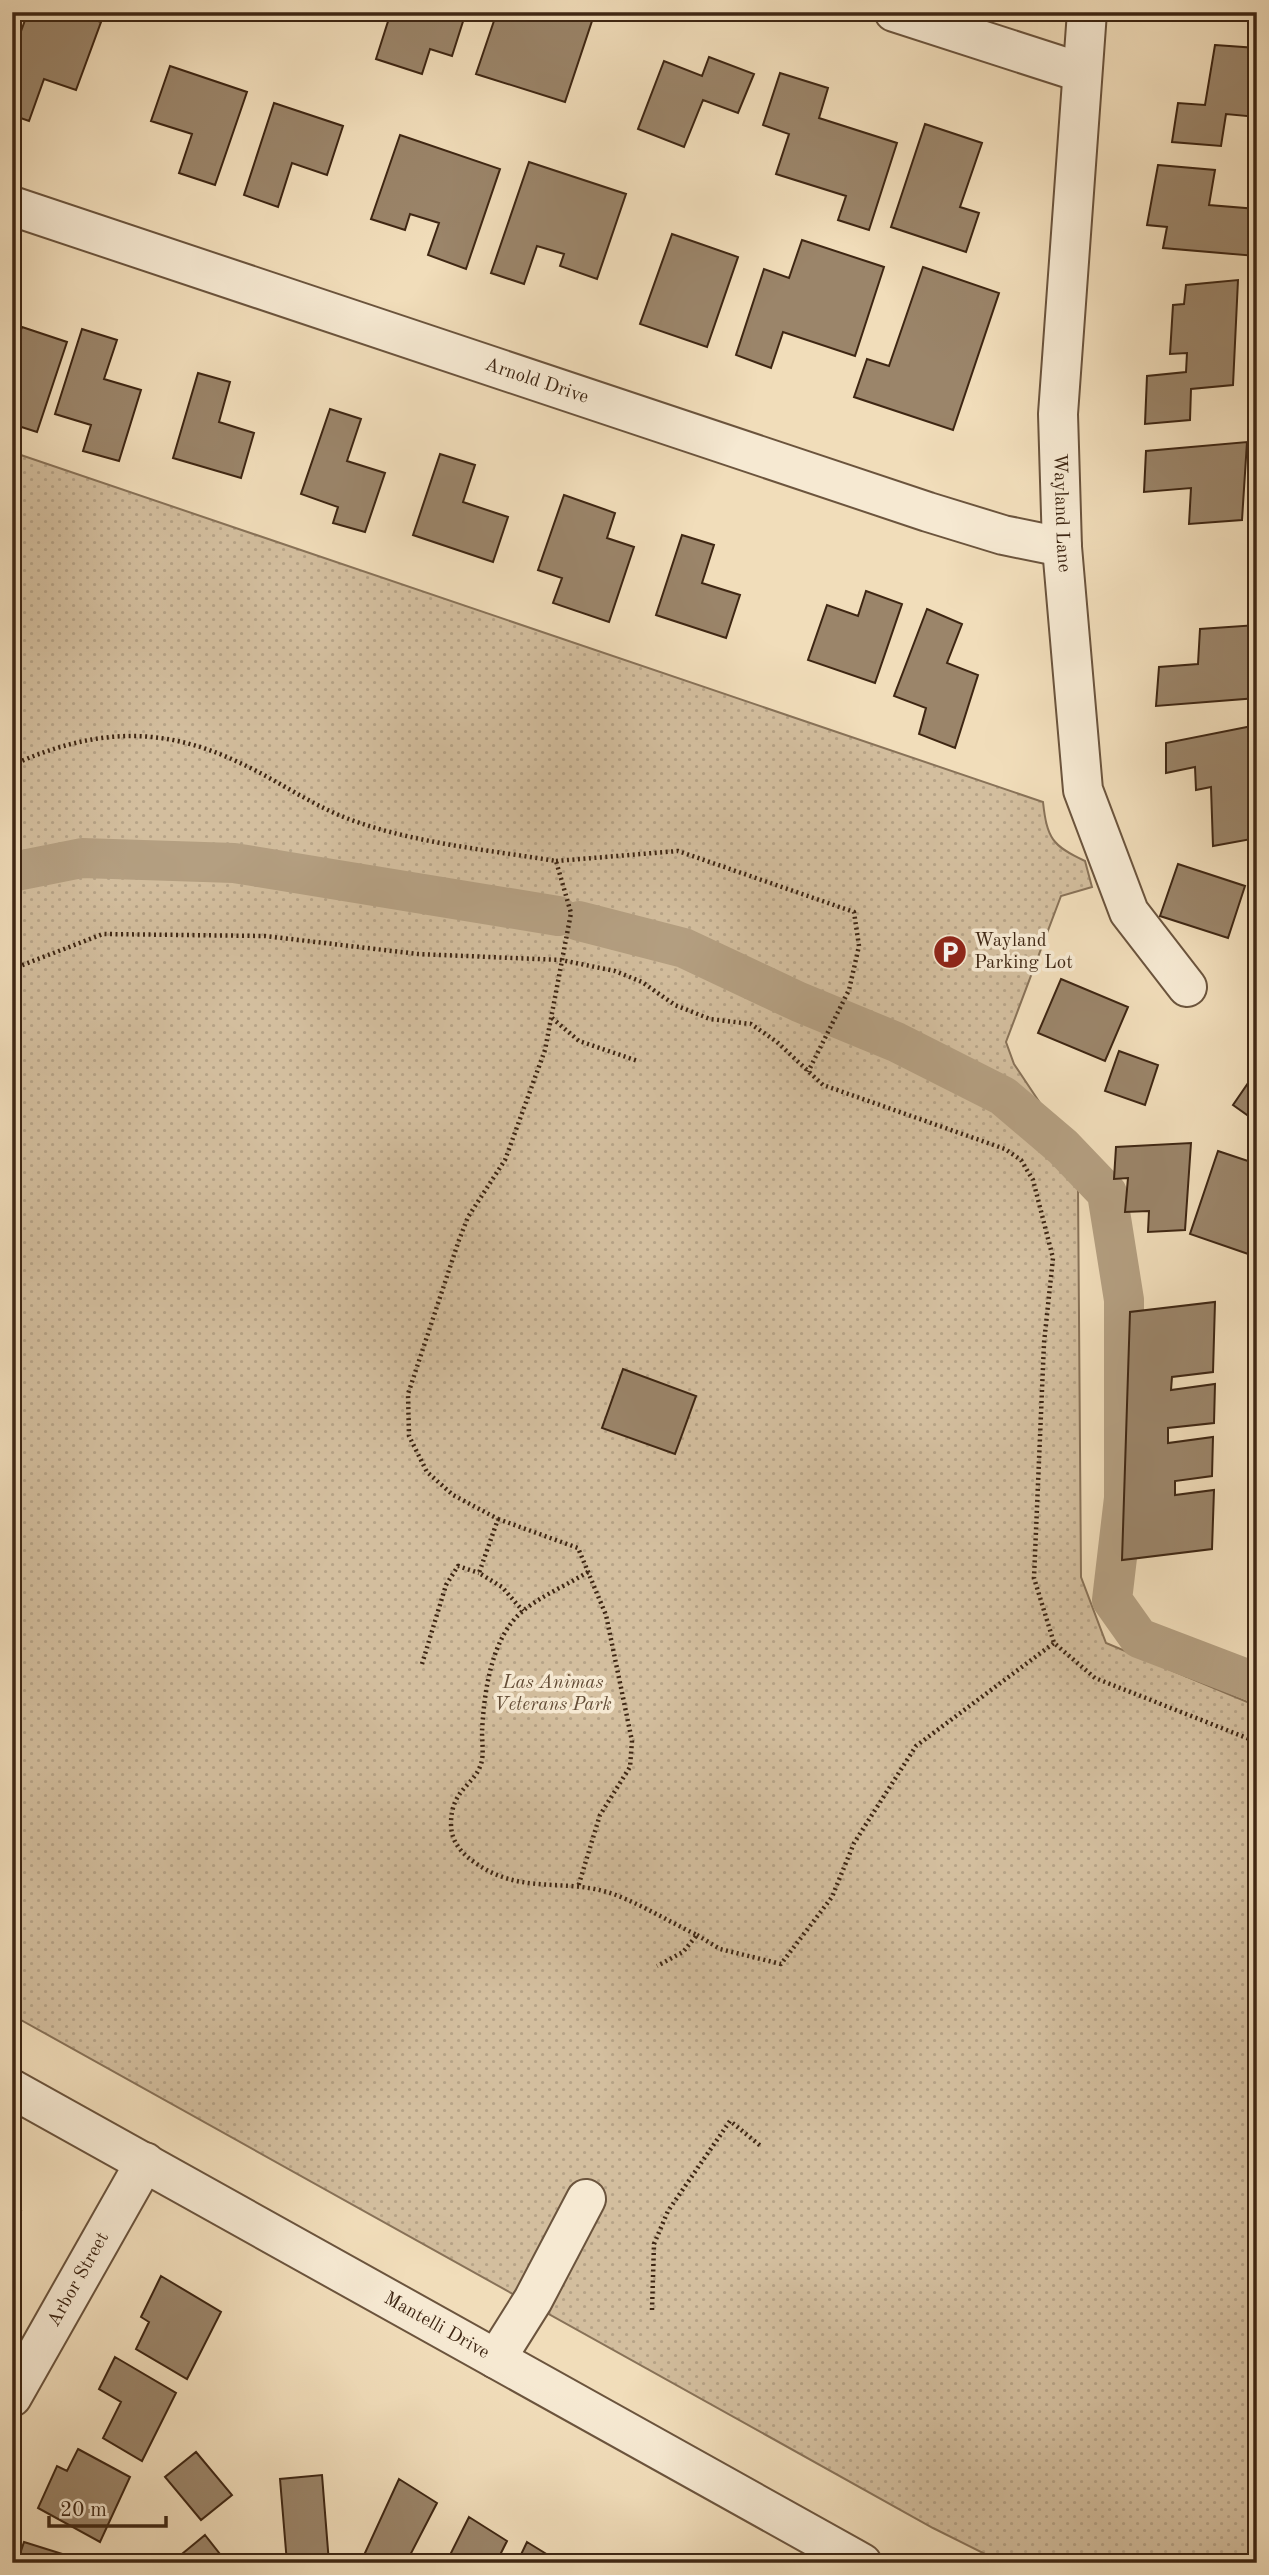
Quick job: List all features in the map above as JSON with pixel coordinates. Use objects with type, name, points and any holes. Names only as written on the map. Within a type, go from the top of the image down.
[{"type":"street","points":[[894,12],[1080,72]]},
{"type":"street","name":"Wayland Lane","points":[[1087,12],[1080,72],[1058,414],[1062,547],[1083,790],[1129,912],[1187,987]]},
{"type":"street","name":"Arnold Drive","points":[[12,206],[928,512],[1003,535],[1062,547]]},
{"type":"street","name":"Mantelli Drive","points":[[12,2089],[862,2563]]},
{"type":"street","name":"Arbor Street","points":[[12,2397],[145,2162]]},
{"type":"street","points":[[496,2359],[533,2300],[586,2199]]},
{"type":"path","points":[[12,765],[92,738],[131,734],[192,744],[237,761],[354,821],[411,838],[555,861],[678,851],[854,912],[859,946],[849,990],[808,1072]]},
{"type":"path","points":[[555,861],[571,913],[552,1018],[524,1114],[510,1149],[468,1217],[408,1394],[409,1436],[427,1472],[453,1495],[498,1519],[578,1548],[606,1615],[632,1741],[630,1767],[600,1815],[578,1887]]},
{"type":"path","points":[[12,969],[103,934],[265,936],[418,954],[561,960],[642,982],[675,1005],[710,1019],[751,1024],[776,1042],[823,1085],[1005,1149],[1021,1160],[1033,1180],[1053,1258],[1044,1343],[1034,1578],[1054,1643],[1095,1678],[1257,1742]]},
{"type":"path","points":[[552,1018],[579,1041],[638,1061]]},
{"type":"path","points":[[478,1573],[498,1519]]},
{"type":"path","points":[[422,1664],[446,1585],[458,1566],[478,1573],[502,1587],[523,1611]]},
{"type":"path","points":[[588,1572],[523,1611],[502,1634],[490,1675],[483,1723],[481,1765],[460,1790],[452,1811],[451,1828],[460,1852],[491,1875],[522,1885],[578,1887],[615,1895],[720,1949],[781,1964],[832,1897],[854,1843],[916,1746],[1054,1643]]},
{"type":"path","points":[[657,1966],[683,1952],[697,1935]]},
{"type":"path","points":[[652,2311],[654,2244],[668,2211],[730,2121],[762,2147]]},
{"type":"green space","name":"Las Animas Veterans Park","points":[[12,452],[1043,802],[1049,833],[1053,839],[1065,851],[1085,861],[1092,887],[1061,896],[1006,1042],[1014,1064],[1058,1130],[1078,1186],[1081,1577],[1106,1643],[1257,1706],[1257,2563],[1003,2563],[933,2528],[12,2015]]},
{"type":"building","points":[[28,12],[74,12],[101,22],[76,90],[44,79],[29,121],[12,115],[12,56]]},
{"type":"building","points":[[391,12],[466,12],[452,56],[430,49],[422,74],[376,59]]},
{"type":"building","points":[[497,12],[569,12],[592,21],[565,102],[476,74]]},
{"type":"building","points":[[1215,45],[1257,48],[1257,117],[1226,114],[1221,146],[1172,142],[1178,103],[1205,105]]},
{"type":"building","points":[[709,57],[754,74],[738,113],[703,100],[684,147],[638,129],[664,61],[702,76]]},
{"type":"building","points":[[170,66],[247,92],[215,185],[179,173],[192,134],[151,121]]},
{"type":"building","points":[[780,73],[828,88],[819,118],[897,143],[869,230],[838,220],[846,196],[776,174],[789,134],[763,125]]},
{"type":"building","points":[[274,103],[343,126],[327,175],[292,163],[278,207],[244,195]]},
{"type":"building","points":[[925,124],[982,143],[960,207],[979,213],[966,252],[891,227]]},
{"type":"building","points":[[400,135],[500,169],[466,269],[428,255],[439,223],[410,214],[405,230],[371,219]]},
{"type":"building","points":[[529,162],[626,194],[597,279],[560,266],[564,254],[537,246],[524,284],[491,273]]},
{"type":"building","points":[[1158,165],[1215,170],[1209,205],[1257,209],[1256,256],[1163,248],[1167,227],[1147,225]]},
{"type":"building","points":[[672,234],[738,257],[707,347],[640,324]]},
{"type":"building","points":[[802,240],[884,267],[855,356],[783,332],[771,368],[736,355],[764,269],[789,278]]},
{"type":"building","points":[[923,267],[999,293],[953,430],[854,397],[867,359],[889,366]]},
{"type":"building","points":[[1238,280],[1233,385],[1191,389],[1190,420],[1145,424],[1147,376],[1186,372],[1187,353],[1170,354],[1173,305],[1184,304],[1186,285]]},
{"type":"building","points":[[22,327],[67,342],[37,432],[12,424],[12,343],[16,344]]},
{"type":"building","points":[[82,329],[117,340],[104,379],[141,390],[119,461],[83,451],[91,425],[55,414]]},
{"type":"building","points":[[198,373],[230,382],[219,422],[254,433],[241,478],[173,458]]},
{"type":"building","points":[[330,409],[361,419],[347,461],[385,473],[365,532],[333,523],[338,507],[301,494]]},
{"type":"building","points":[[1247,442],[1242,520],[1189,524],[1191,488],[1144,492],[1146,451]]},
{"type":"building","points":[[440,454],[475,465],[463,502],[508,517],[493,562],[413,535]]},
{"type":"building","points":[[564,495],[615,513],[607,538],[634,547],[609,622],[553,603],[562,578],[538,570]]},
{"type":"building","points":[[682,535],[714,545],[702,583],[740,595],[726,638],[656,615]]},
{"type":"building","points":[[866,591],[902,604],[875,683],[808,660],[827,605],[858,616]]},
{"type":"building","points":[[927,609],[962,624],[947,663],[978,675],[955,748],[919,734],[926,708],[894,696]]},
{"type":"building","points":[[1257,625],[1257,698],[1156,706],[1159,667],[1198,664],[1200,629]]},
{"type":"building","points":[[1257,725],[1257,838],[1213,846],[1211,787],[1196,790],[1195,767],[1166,773],[1166,743]]},
{"type":"building","points":[[1178,864],[1245,886],[1228,938],[1160,916]]},
{"type":"building","points":[[1061,979],[1128,1007],[1105,1061],[1038,1033]]},
{"type":"building","points":[[1119,1051],[1158,1065],[1145,1105],[1105,1091]]},
{"type":"building","points":[[1257,1070],[1257,1122],[1233,1105]]},
{"type":"building","points":[[1191,1143],[1185,1230],[1148,1232],[1149,1211],[1125,1212],[1128,1178],[1114,1179],[1116,1147]]},
{"type":"building","points":[[1218,1151],[1257,1164],[1257,1257],[1190,1234]]},
{"type":"building","points":[[1215,1302],[1213,1372],[1172,1377],[1171,1390],[1215,1384],[1214,1423],[1168,1428],[1168,1443],[1213,1437],[1212,1476],[1175,1481],[1175,1495],[1214,1490],[1212,1549],[1122,1560],[1130,1312]]},
{"type":"building","points":[[623,1369],[696,1396],[675,1454],[602,1428]]},
{"type":"building","points":[[12,2205],[21,2211],[12,2228]]},
{"type":"building","points":[[161,2276],[221,2312],[187,2379],[136,2349],[149,2322],[141,2317]]},
{"type":"building","points":[[115,2357],[176,2393],[142,2461],[103,2438],[121,2402],[99,2389]]},
{"type":"building","points":[[78,2449],[130,2477],[100,2542],[38,2508],[57,2466],[67,2471]]},
{"type":"building","points":[[196,2452],[232,2495],[201,2520],[165,2477]]},
{"type":"building","points":[[322,2475],[329,2563],[287,2563],[280,2479]]},
{"type":"building","points":[[399,2479],[437,2503],[406,2563],[378,2563],[365,2553]]},
{"type":"building","points":[[469,2517],[507,2541],[496,2563],[446,2563]]},
{"type":"building","points":[[205,2535],[227,2563],[171,2563]]},
{"type":"building","points":[[24,2542],[88,2562],[88,2563],[17,2563]]},
{"type":"building","points":[[527,2542],[561,2563],[517,2563]]},
{"type":"waterway","points":[[12,872],[82,858],[234,863],[558,916]]},
{"type":"waterway","points":[[579,921],[684,948],[799,1002],[896,1042],[1003,1096],[1063,1147],[1107,1193],[1124,1300],[1124,1498],[1112,1600],[1139,1638],[1257,1683]]},
{"type":"place","name":"Wayland Parking Lot","points":[[950,952]]}]
